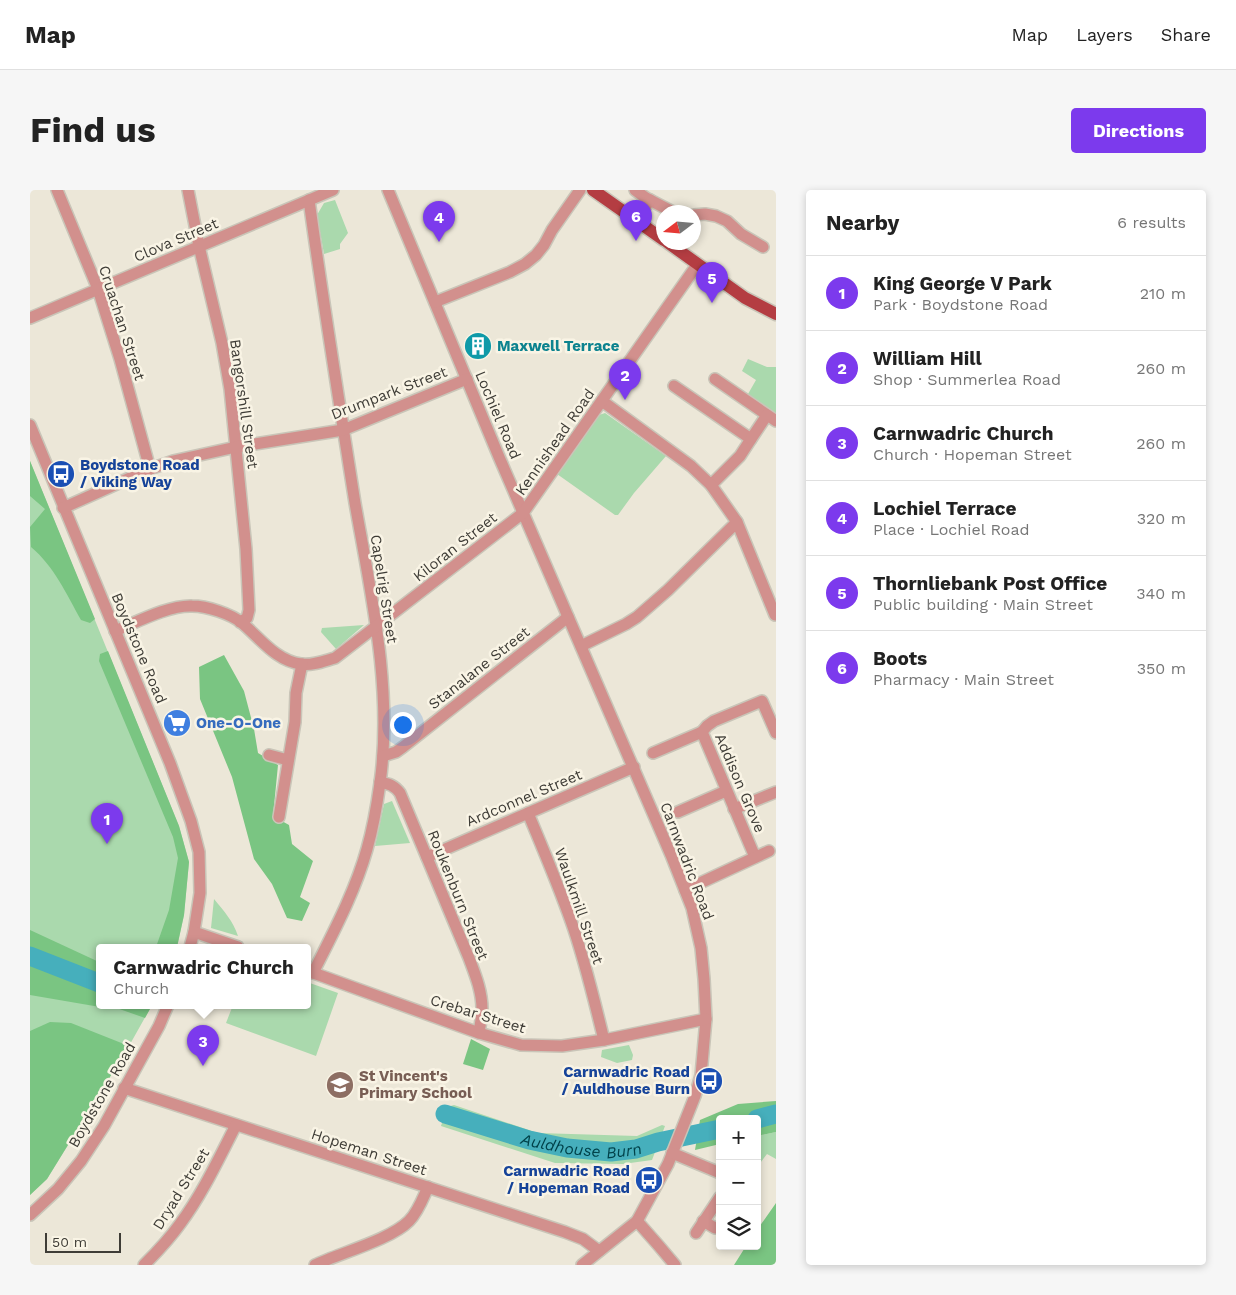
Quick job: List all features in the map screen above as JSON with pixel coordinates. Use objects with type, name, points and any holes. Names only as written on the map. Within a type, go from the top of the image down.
[{"type":"main road","points":[[593,190],[656,234]]},
{"type":"main road","points":[[677,250],[746,298],[776,314]]},
{"type":"street","name":"Cruachan Street","points":[[57,190],[98,289],[120,358],[150,469]]},
{"type":"street","name":"Bangorshill Street","points":[[188,190],[222,343],[230,389],[246,549],[249,610],[246,618],[240,622]]},
{"type":"street","name":"Clova Street","points":[[30,318],[333,190]]},
{"type":"street","name":"Lochiel Road","points":[[388,190],[524,513]]},
{"type":"street","points":[[435,302],[510,272],[525,264],[544,245],[552,230],[580,190]]},
{"type":"street","points":[[635,190],[659,205]]},
{"type":"street","name":"Capelrig Street","points":[[309,200],[343,430],[376,627],[384,704],[383,756],[368,847],[355,886],[311,970]]},
{"type":"street","points":[[636,220],[650,200]]},
{"type":"street","points":[[701,214],[716,216],[727,221],[741,234],[762,247]]},
{"type":"street","name":"Kennishead Road","points":[[524,513],[697,265]]},
{"type":"street","name":"Drumpark Street","points":[[64,508],[150,469],[236,447],[343,430],[467,379]]},
{"type":"street","points":[[711,485],[740,456],[751,439],[772,418],[715,379]]},
{"type":"street","points":[[674,386],[751,439]]},
{"type":"street","points":[[602,401],[692,466],[711,485],[737,522],[775,616]]},
{"type":"street","name":"Boydstone Road","points":[[31,431],[170,763],[191,821],[199,852],[200,893],[191,944]]},
{"type":"street","name":"Carnwadric Road","points":[[524,513],[634,767],[692,908],[701,948],[704,979],[706,1019],[700,1076],[695,1096],[668,1164],[637,1221],[582,1265]]},
{"type":"street","name":"Kiloran Street","points":[[115,631],[173,608],[192,606],[223,613],[240,622],[270,649],[286,660],[302,664],[320,663],[335,658],[524,513]]},
{"type":"street","points":[[581,646],[637,617],[668,590],[737,522]]},
{"type":"street","name":"Stanalane Street","points":[[383,756],[396,752],[403,747],[568,617]]},
{"type":"street","points":[[279,817],[295,722],[296,693],[302,664]]},
{"type":"street","name":"Addison Grove","points":[[754,857],[702,732],[714,721],[762,701],[776,732]]},
{"type":"street","points":[[653,753],[702,732]]},
{"type":"street","points":[[269,755],[288,760]]},
{"type":"street","name":"Ardconnel Street","points":[[426,857],[634,767]]},
{"type":"street","name":"Roukenburn Street","points":[[380,782],[390,784],[400,793],[478,981],[482,1010],[479,1033]]},
{"type":"street","points":[[678,812],[726,791]]},
{"type":"street","points":[[734,809],[776,792]]},
{"type":"street","name":"Waulkmill Street","points":[[528,813],[572,922],[604,1040]]},
{"type":"street","points":[[685,890],[769,851]]},
{"type":"street","points":[[194,932],[229,944]]},
{"type":"street","name":"Crebar Street","points":[[311,972],[479,1033],[527,1046],[562,1046],[604,1040],[706,1019]]},
{"type":"street","name":"Boydstone Road","points":[[30,1215],[58,1190],[81,1161],[104,1126],[159,1026],[166,1009]]},
{"type":"street","name":"Hopeman Street","points":[[124,1088],[574,1235],[599,1251]]},
{"type":"street","name":"Dryad Street","points":[[144,1265],[171,1237],[182,1222],[202,1190],[236,1125]]},
{"type":"street","points":[[672,1152],[716,1171]]},
{"type":"street","points":[[320,1264],[400,1228],[410,1220],[428,1187]]},
{"type":"street","points":[[696,1233],[716,1203]]},
{"type":"street","points":[[637,1221],[675,1265]]},
{"type":"street","points":[[703,1221],[715,1228]]},
{"type":"green space","points":[[335,200],[348,233],[340,244],[340,249],[324,254],[317,215],[324,203]]},
{"type":"green space","points":[[748,359],[767,367],[776,367],[776,414],[748,394],[756,380],[742,371]]},
{"type":"green space","points":[[605,413],[666,456],[618,515],[615,515],[557,474],[599,415]]},
{"type":"green space","points":[[30,461],[179,826],[189,862],[184,915],[178,944],[96,944],[96,1009],[150,1009],[47,1179],[30,1195]]},
{"type":"green space","points":[[30,461],[95,619],[90,623],[81,620],[47,563],[31,547],[30,527],[45,509],[30,496]]},
{"type":"green space","points":[[364,625],[336,649],[321,632],[322,628]]},
{"type":"green space","points":[[108,651],[179,826],[189,862],[184,915],[178,944],[157,944],[169,910],[178,858],[173,837],[99,661],[100,654]]},
{"type":"green space","points":[[224,655],[244,691],[258,753],[278,765],[273,816],[289,825],[292,844],[313,861],[300,897],[310,903],[302,921],[287,918],[272,884],[254,859],[232,777],[200,699],[199,667]]},
{"type":"green space","points":[[392,801],[410,843],[375,846],[384,804]]},
{"type":"green space","points":[[214,899],[231,921],[238,936],[211,928]]},
{"type":"green space","points":[[30,930],[96,961],[96,974],[30,950]]},
{"type":"green space","points":[[30,962],[96,988],[96,1006],[30,995]]},
{"type":"green space","points":[[311,983],[338,993],[316,1056],[226,1023],[231,1009],[311,1009]]},
{"type":"green space","points":[[119,1009],[150,1009],[145,1018]]},
{"type":"green space","points":[[50,1022],[71,1023],[129,1046],[47,1179],[30,1195],[30,1031]]},
{"type":"green space","points":[[471,1039],[490,1049],[483,1070],[463,1064]]},
{"type":"green space","points":[[629,1045],[633,1055],[632,1060],[617,1063],[601,1057],[602,1050]]},
{"type":"green space","points":[[776,1101],[776,1132],[761,1135],[761,1115],[716,1115],[716,1145],[695,1150],[700,1120],[738,1104]]},
{"type":"green space","points":[[454,1105],[538,1133],[637,1136],[662,1125],[665,1126],[652,1160],[623,1164],[555,1163],[441,1126],[447,1107]]},
{"type":"green space","points":[[776,1132],[776,1159],[767,1154],[761,1162],[761,1135]]},
{"type":"green space","points":[[776,1203],[776,1265],[734,1265],[743,1250],[761,1250],[761,1224]]},
{"type":"waterway","name":"Auldhouse Burn","points":[[30,956],[96,982]]},
{"type":"waterway","name":"Auldhouse Burn","points":[[445,1114],[529,1140],[567,1148],[611,1152],[636,1149],[658,1142],[716,1130]]},
{"type":"waterway","name":"Auldhouse Burn","points":[[761,1118],[776,1114]]},
{"type":"place","name":"Boots","points":[[636,241]]},
{"type":"place","name":"Lochiel Terrace","points":[[439,242]]},
{"type":"place","name":"Thornliebank Post Office","points":[[712,303]]},
{"type":"place","name":"Maxwell Terrace","points":[[478,346]]},
{"type":"place","name":"William Hill","points":[[625,400]]},
{"type":"place","name":"Boydstone Road / Viking Way","points":[[61,474]]},
{"type":"place","name":"One-O-One","points":[[177,723]]},
{"type":"place","name":"King George V Park","points":[[107,844]]},
{"type":"place","name":"Carnwadric Church","points":[[203,1066]]},
{"type":"place","name":"Carnwadric Road / Auldhouse Burn","points":[[709,1081]]},
{"type":"place","name":"St Vincent's Primary School","points":[[340,1085]]},
{"type":"place","name":"Carnwadric Road / Hopeman Road","points":[[649,1180]]}]
